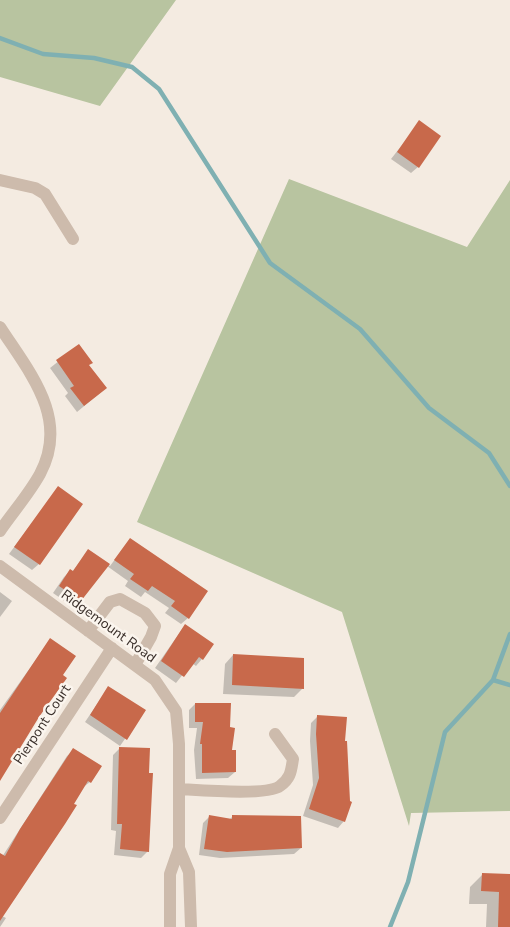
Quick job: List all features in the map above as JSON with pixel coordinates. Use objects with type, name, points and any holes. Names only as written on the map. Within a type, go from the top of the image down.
[{"type":"street","points":[[0,180],[34,188],[45,194],[73,239]]},
{"type":"street","points":[[0,327],[40,389],[51,419],[51,445],[40,474],[0,531]]},
{"type":"street","name":"Ridgemount Road","points":[[0,566],[155,680],[176,711],[179,848],[170,874],[170,927]]},
{"type":"street","points":[[88,631],[110,602],[120,599],[145,613],[155,626],[152,637],[135,665]]},
{"type":"street","name":"Pierpont Court","points":[[0,818],[112,648]]},
{"type":"street","points":[[179,789],[262,791],[279,787],[291,776],[294,759],[275,734]]},
{"type":"street","name":"Ridgemount Road","points":[[179,848],[189,872],[191,927]]},
{"type":"green space","points":[[0,0],[176,0],[100,106],[0,77]]},
{"type":"green space","points":[[289,179],[467,247],[510,180],[510,811],[411,813],[409,826],[342,612],[137,522]]},
{"type":"building","points":[[419,120],[441,136],[419,168],[397,152]]},
{"type":"building","points":[[79,344],[93,363],[89,365],[107,388],[84,406],[70,388],[74,386],[56,360]]},
{"type":"building","points":[[58,486],[83,504],[40,565],[14,547]]},
{"type":"building","points":[[130,538],[208,591],[189,619],[171,606],[175,601],[152,586],[148,591],[130,579],[134,574],[114,560]]},
{"type":"building","points":[[88,549],[110,564],[81,601],[59,586],[70,569],[73,571]]},
{"type":"building","points":[[185,624],[214,644],[203,660],[199,657],[184,677],[161,661]]},
{"type":"building","points":[[50,638],[76,656],[63,675],[67,678],[39,717],[0,781],[0,713]]},
{"type":"building","points":[[233,654],[304,658],[304,689],[232,685]]},
{"type":"building","points":[[108,686],[146,710],[127,740],[90,715]]},
{"type":"building","points":[[195,703],[231,703],[230,727],[235,728],[232,750],[236,750],[236,772],[202,773],[202,744],[200,744],[203,722],[195,722]]},
{"type":"building","points":[[317,715],[347,717],[345,741],[347,741],[350,801],[352,802],[345,822],[309,809],[319,778],[316,734]]},
{"type":"building","points":[[119,747],[150,748],[149,773],[153,773],[149,852],[120,849],[122,824],[117,824]]},
{"type":"building","points":[[73,748],[102,766],[91,783],[88,781],[74,804],[77,805],[0,921],[0,853],[5,856],[20,829]]},
{"type":"building","points":[[209,815],[232,819],[232,815],[301,816],[302,848],[227,852],[204,849]]},
{"type":"building","points":[[482,873],[510,874],[510,927],[498,927],[499,892],[481,891]]},
{"type":"waterway","points":[[0,38],[43,54],[94,58],[132,67],[159,89],[270,263],[360,329],[429,408],[489,453],[510,486]]},
{"type":"waterway","points":[[390,927],[408,882],[445,732],[493,680],[510,634]]},
{"type":"waterway","points":[[493,680],[510,685]]}]
